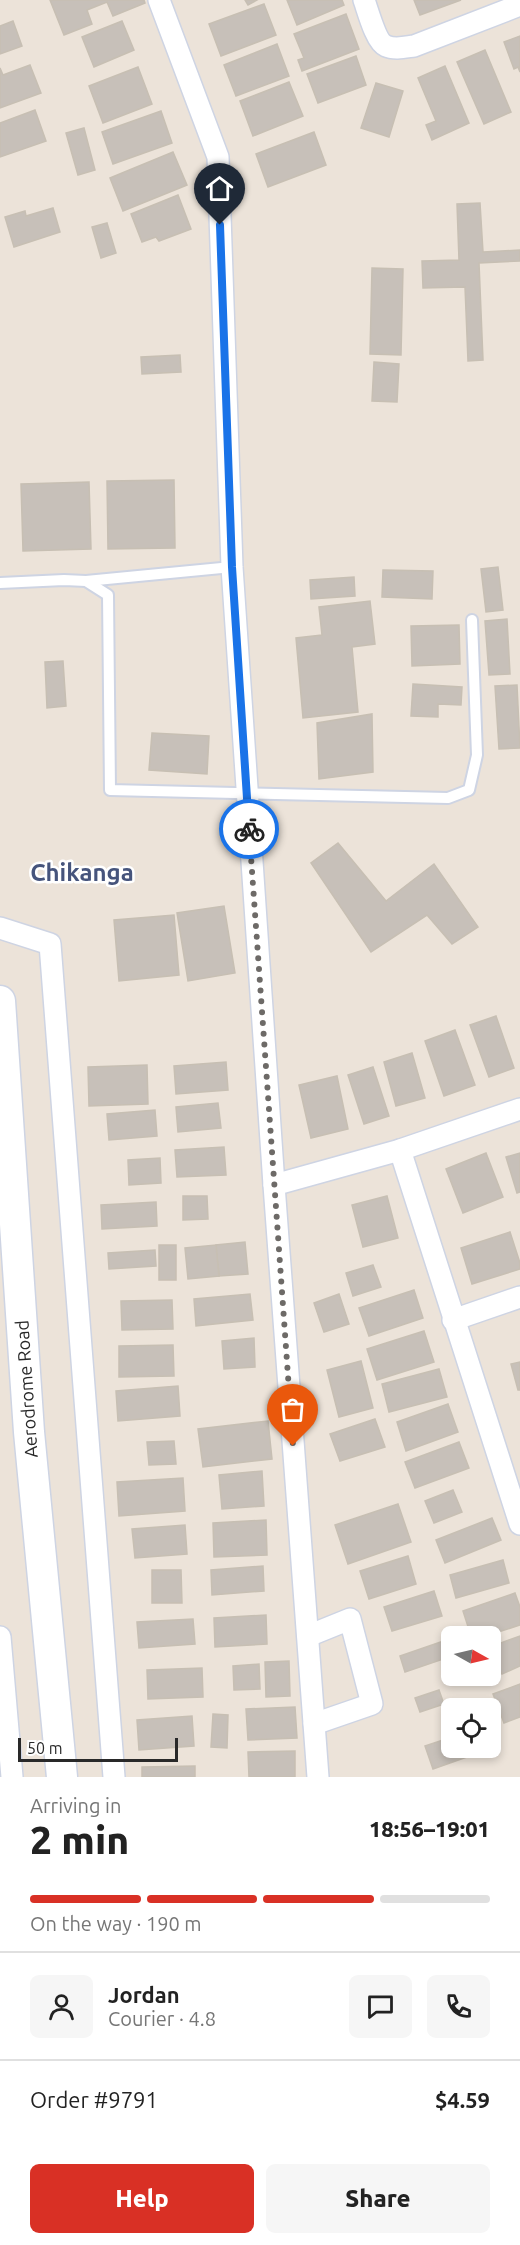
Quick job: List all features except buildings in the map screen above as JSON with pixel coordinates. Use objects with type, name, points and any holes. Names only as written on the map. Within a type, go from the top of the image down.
[{"type":"street","points":[[159,0],[218,157],[232,567],[246,792],[318,1777]]},
{"type":"street","points":[[364,0],[380,43],[397,48],[414,46],[520,4]]},
{"type":"street","points":[[0,928],[50,944],[114,1777]]},
{"type":"street","name":"Aerodrome Road","points":[[0,1001],[29,1432],[62,1777]]},
{"type":"street","points":[[274,1185],[400,1150],[520,1109]]},
{"type":"street","points":[[400,1150],[520,1524]]},
{"type":"street","points":[[453,1320],[520,1297]]},
{"type":"street","points":[[308,1636],[350,1619],[372,1704],[314,1724]]},
{"type":"street","points":[[0,1637],[12,1777]]},
{"type":"lane","points":[[0,583],[86,581],[232,567]]},
{"type":"lane","points":[[86,581],[108,595],[111,790],[448,798],[469,790],[477,755],[472,620]]},
{"type":"way so far","points":[[249,829],[293,1446]]},
{"type":"district","name":"Chikanga","points":[[82,873]]},
{"type":"route","points":[[220,225],[232,567],[249,829]]}]
